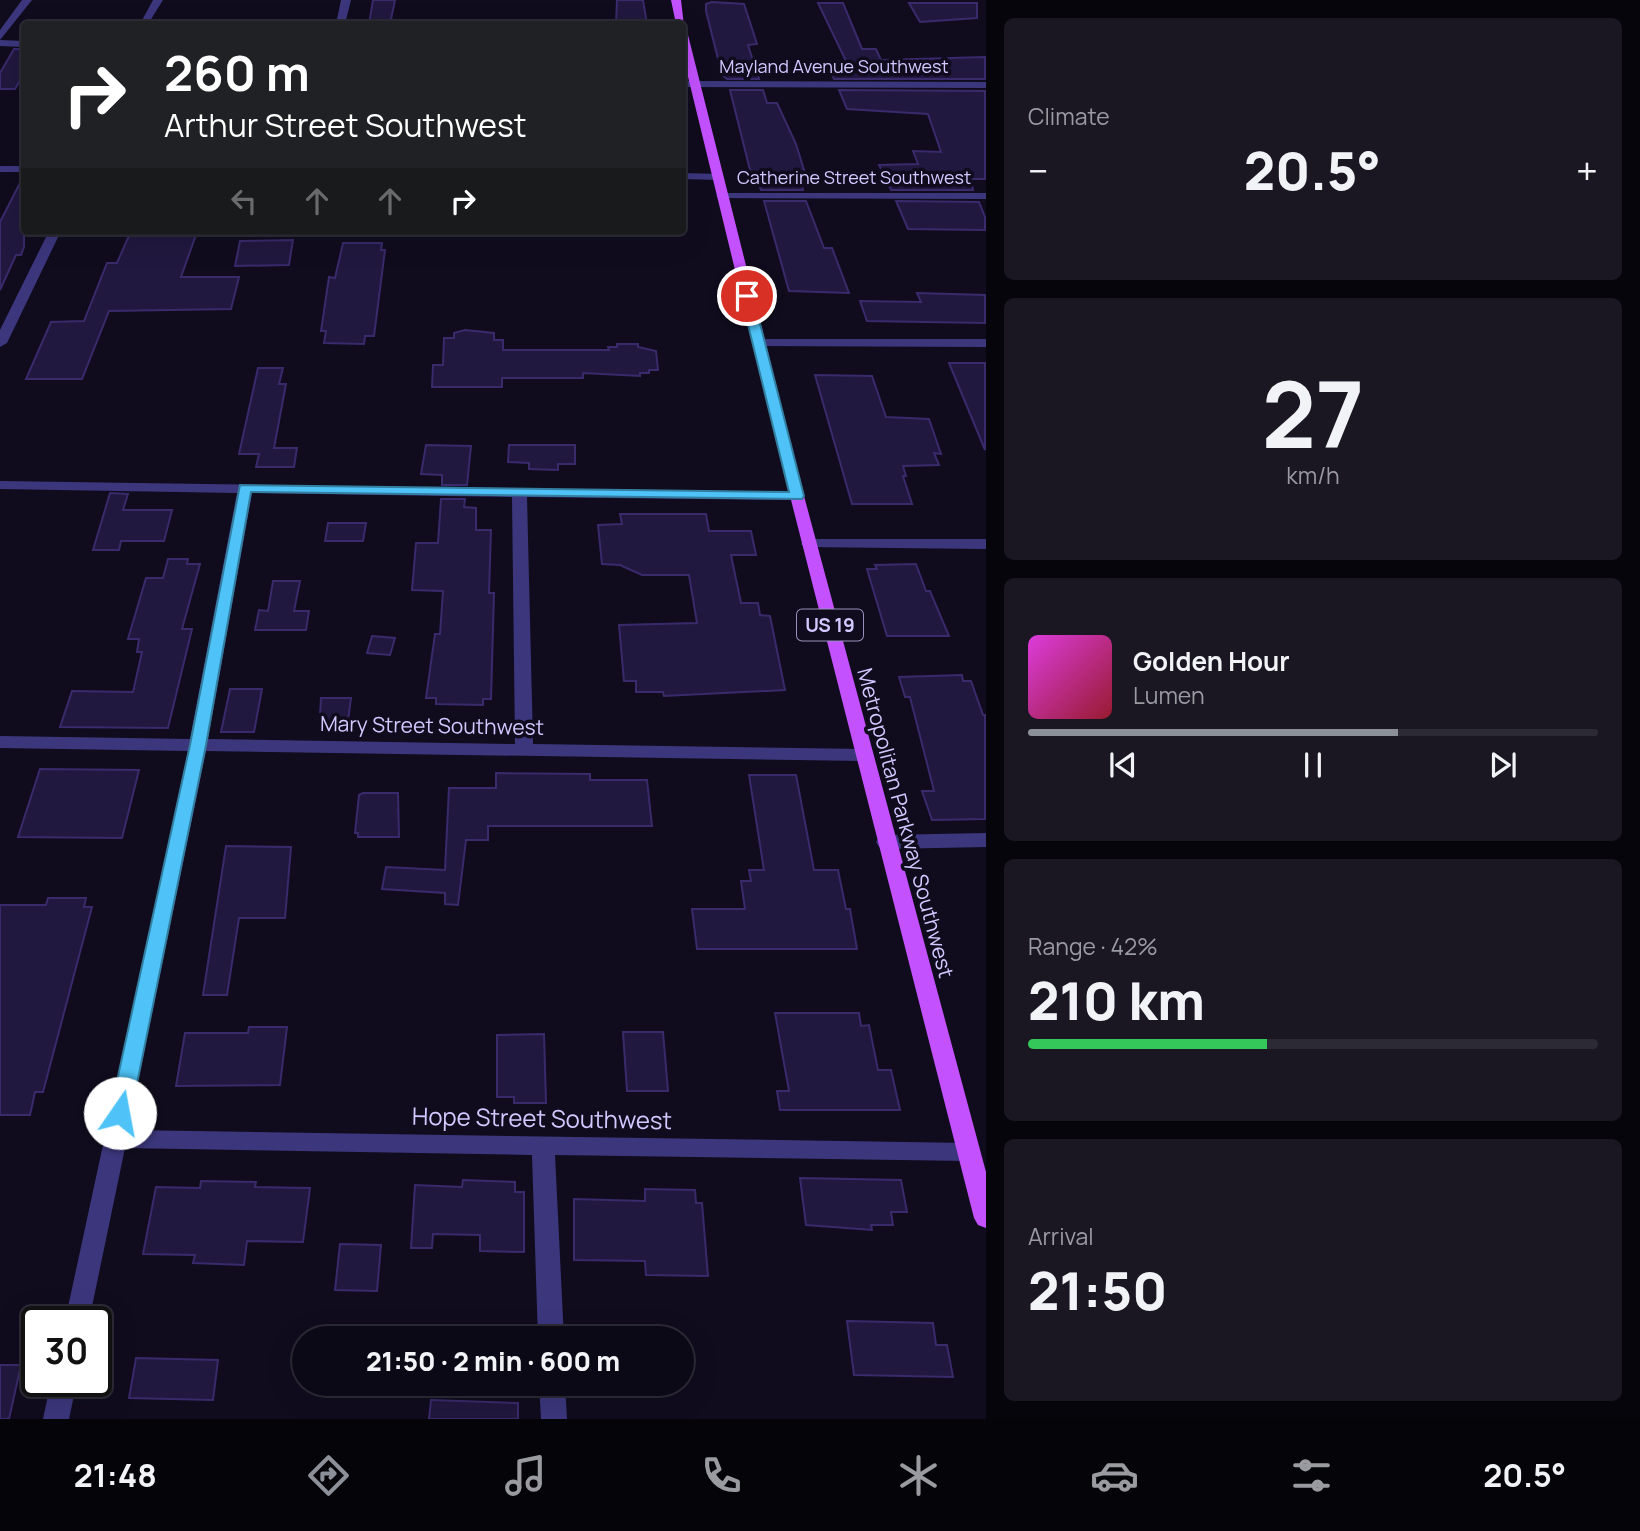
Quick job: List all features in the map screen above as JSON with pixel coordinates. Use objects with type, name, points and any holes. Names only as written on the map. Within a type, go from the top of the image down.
[{"type":"main road","points":[[676,0],[680,21]]},
{"type":"main road","name":"Metropolitan Parkway Southwest","points":[[686,61],[689,84],[718,177],[863,755],[985,1218]]},
{"type":"street","points":[[0,37],[27,0]]},
{"type":"street","points":[[146,21],[158,0]]},
{"type":"street","points":[[341,21],[346,0]]},
{"type":"street","points":[[0,43],[21,44]]},
{"type":"street","name":"Mayland Avenue Southwest","points":[[689,84],[985,85]]},
{"type":"street","points":[[0,169],[21,169]]},
{"type":"street","points":[[686,176],[718,177]]},
{"type":"street","name":"Catherine Street Southwest","points":[[722,196],[985,196]]},
{"type":"street","points":[[0,343],[53,235]]},
{"type":"street","points":[[0,303],[19,304]]},
{"type":"street","points":[[758,343],[985,343]]},
{"type":"street","points":[[0,485],[797,496]]},
{"type":"street","points":[[80,1306],[198,745],[245,488]]},
{"type":"street","points":[[519,492],[524,750]]},
{"type":"street","points":[[809,544],[985,544]]},
{"type":"street","name":"Mary Street Southwest","points":[[0,742],[863,755]]},
{"type":"street","points":[[886,842],[985,840]]},
{"type":"street","name":"Hope Street Southwest","points":[[115,1139],[968,1152]]},
{"type":"street","points":[[544,1145],[551,1326]]},
{"type":"street","points":[[553,1396],[554,1419]]},
{"type":"street","points":[[56,1419],[61,1397]]},
{"type":"building","points":[[373,0],[395,0],[391,21],[370,21]]},
{"type":"building","points":[[617,0],[643,0],[646,21],[616,21]]},
{"type":"building","points":[[818,3],[843,3],[862,49],[876,49],[881,60],[985,57],[985,79],[834,79],[826,61],[846,61]]},
{"type":"building","points":[[909,3],[977,3],[977,18],[920,22]]},
{"type":"building","points":[[706,4],[744,4],[757,44],[748,45],[759,79],[727,79],[722,75],[706,11]]},
{"type":"building","points":[[14,49],[21,49],[21,79],[15,89],[0,89],[0,73]]},
{"type":"building","points":[[730,90],[763,90],[767,103],[777,103],[796,144],[809,186],[802,186],[803,190],[761,190],[759,186],[754,186]]},
{"type":"building","points":[[839,90],[985,91],[985,179],[971,179],[973,190],[891,190],[879,165],[918,164],[913,151],[941,152],[928,114],[847,109]]},
{"type":"building","points":[[21,181],[21,235],[24,235],[24,247],[21,255],[16,255],[0,290],[0,222]]},
{"type":"building","points":[[764,201],[806,201],[824,248],[832,248],[849,293],[789,291]]},
{"type":"building","points":[[896,201],[979,202],[985,217],[985,230],[908,229]]},
{"type":"building","points":[[129,235],[196,235],[181,277],[239,277],[231,309],[109,311],[82,379],[26,379],[51,322],[84,321],[107,263],[117,263]]},
{"type":"building","points":[[293,240],[289,265],[235,266],[240,241]]},
{"type":"building","points":[[343,243],[382,243],[381,250],[385,250],[374,336],[365,336],[364,344],[324,343],[326,331],[321,331],[329,277],[335,278]]},
{"type":"building","points":[[917,293],[985,295],[985,323],[867,321],[860,301],[921,302]]},
{"type":"building","points":[[465,330],[494,333],[494,340],[503,340],[503,350],[609,350],[608,347],[617,347],[617,344],[638,344],[638,347],[656,351],[658,370],[640,373],[640,376],[583,373],[583,378],[502,378],[502,387],[432,387],[433,365],[443,365],[444,338],[454,338],[454,333]]},
{"type":"building","points":[[949,363],[985,363],[985,450]]},
{"type":"building","points":[[258,368],[283,368],[279,384],[286,384],[274,448],[297,448],[294,467],[256,467],[259,454],[239,454]]},
{"type":"building","points":[[815,375],[872,376],[886,417],[929,419],[941,454],[934,453],[939,465],[903,466],[906,476],[903,476],[912,504],[852,504]]},
{"type":"building","points":[[426,445],[471,446],[467,485],[442,485],[442,475],[421,474]]},
{"type":"building","points":[[509,445],[575,445],[575,464],[558,464],[558,470],[529,469],[529,463],[508,462]]},
{"type":"building","points":[[110,493],[128,494],[123,510],[172,510],[164,541],[121,541],[119,550],[93,550]]},
{"type":"building","points":[[441,499],[465,499],[464,507],[476,508],[476,530],[491,530],[489,593],[494,593],[491,699],[483,699],[483,705],[436,704],[436,698],[426,698],[435,634],[440,634],[443,591],[412,590],[416,543],[438,543]]},
{"type":"building","points":[[620,514],[706,514],[709,531],[751,531],[756,555],[731,555],[741,603],[758,603],[760,615],[770,616],[785,690],[664,696],[663,692],[636,692],[636,681],[624,681],[619,625],[697,623],[689,575],[642,575],[620,565],[602,564],[598,525],[622,524]]},
{"type":"building","points":[[328,523],[366,523],[363,541],[325,541]]},
{"type":"building","points":[[168,559],[188,559],[187,564],[200,564],[182,629],[192,629],[168,728],[60,727],[72,691],[133,692],[142,652],[137,652],[139,639],[128,639],[146,578],[163,578]]},
{"type":"building","points":[[916,564],[926,591],[930,591],[949,636],[887,636],[867,569],[877,569],[875,565]]},
{"type":"building","points":[[273,581],[300,581],[294,611],[309,611],[306,630],[255,630],[259,610],[268,611]]},
{"type":"building","points":[[372,636],[395,638],[390,655],[367,653]]},
{"type":"building","points":[[962,675],[963,681],[971,681],[985,715],[985,819],[932,820],[922,791],[934,791],[910,697],[905,697],[899,677]]},
{"type":"building","points":[[230,689],[262,689],[254,732],[221,732]]},
{"type":"building","points":[[321,698],[351,698],[347,728],[343,732],[319,732]]},
{"type":"building","points":[[40,769],[139,770],[122,838],[18,837]]},
{"type":"building","points":[[496,773],[590,774],[590,780],[647,780],[652,826],[488,826],[488,840],[466,840],[458,905],[445,904],[445,893],[382,889],[386,867],[445,870],[449,788],[496,788]]},
{"type":"building","points":[[749,775],[796,775],[814,870],[838,870],[846,909],[850,909],[857,949],[697,949],[692,909],[745,909],[741,881],[751,881],[749,870],[764,870]]},
{"type":"building","points":[[398,793],[399,837],[358,837],[358,833],[355,833],[359,795]]},
{"type":"building","points":[[226,846],[291,847],[285,918],[239,918],[227,995],[203,995]]},
{"type":"building","points":[[48,898],[86,898],[84,907],[92,907],[43,1092],[35,1092],[30,1115],[0,1115],[0,905],[46,905]]},
{"type":"building","points":[[775,1013],[859,1013],[861,1026],[869,1025],[878,1070],[891,1070],[900,1110],[780,1110],[777,1091],[789,1091]]},
{"type":"building","points":[[249,1027],[287,1027],[280,1085],[176,1086],[185,1033],[248,1033]]},
{"type":"building","points":[[623,1032],[663,1032],[668,1091],[627,1091]]},
{"type":"building","points":[[544,1034],[546,1103],[514,1103],[514,1097],[497,1097],[497,1035]]},
{"type":"building","points":[[800,1178],[901,1180],[907,1212],[891,1212],[893,1225],[871,1225],[872,1230],[806,1225]]},
{"type":"building","points":[[463,1180],[515,1182],[515,1192],[524,1192],[524,1252],[480,1251],[480,1235],[433,1234],[432,1248],[411,1248],[415,1185],[462,1187]]},
{"type":"building","points":[[201,1181],[256,1182],[255,1187],[310,1188],[303,1242],[247,1241],[244,1265],[193,1263],[195,1255],[143,1254],[156,1187],[200,1188]]},
{"type":"building","points":[[645,1189],[695,1190],[696,1203],[702,1203],[708,1276],[646,1275],[645,1261],[574,1260],[574,1199],[645,1201]]},
{"type":"building","points":[[340,1244],[381,1245],[377,1291],[335,1290]]},
{"type":"building","points":[[847,1321],[933,1323],[936,1345],[947,1345],[953,1377],[854,1375]]},
{"type":"building","points":[[136,1358],[218,1360],[213,1400],[129,1398]]},
{"type":"building","points":[[0,1365],[21,1365],[9,1419],[0,1419]]},
{"type":"building","points":[[431,1400],[518,1403],[518,1419],[429,1419]]},
{"type":"route","points":[[120,1113],[198,745],[245,488],[797,496],[747,296]]}]
